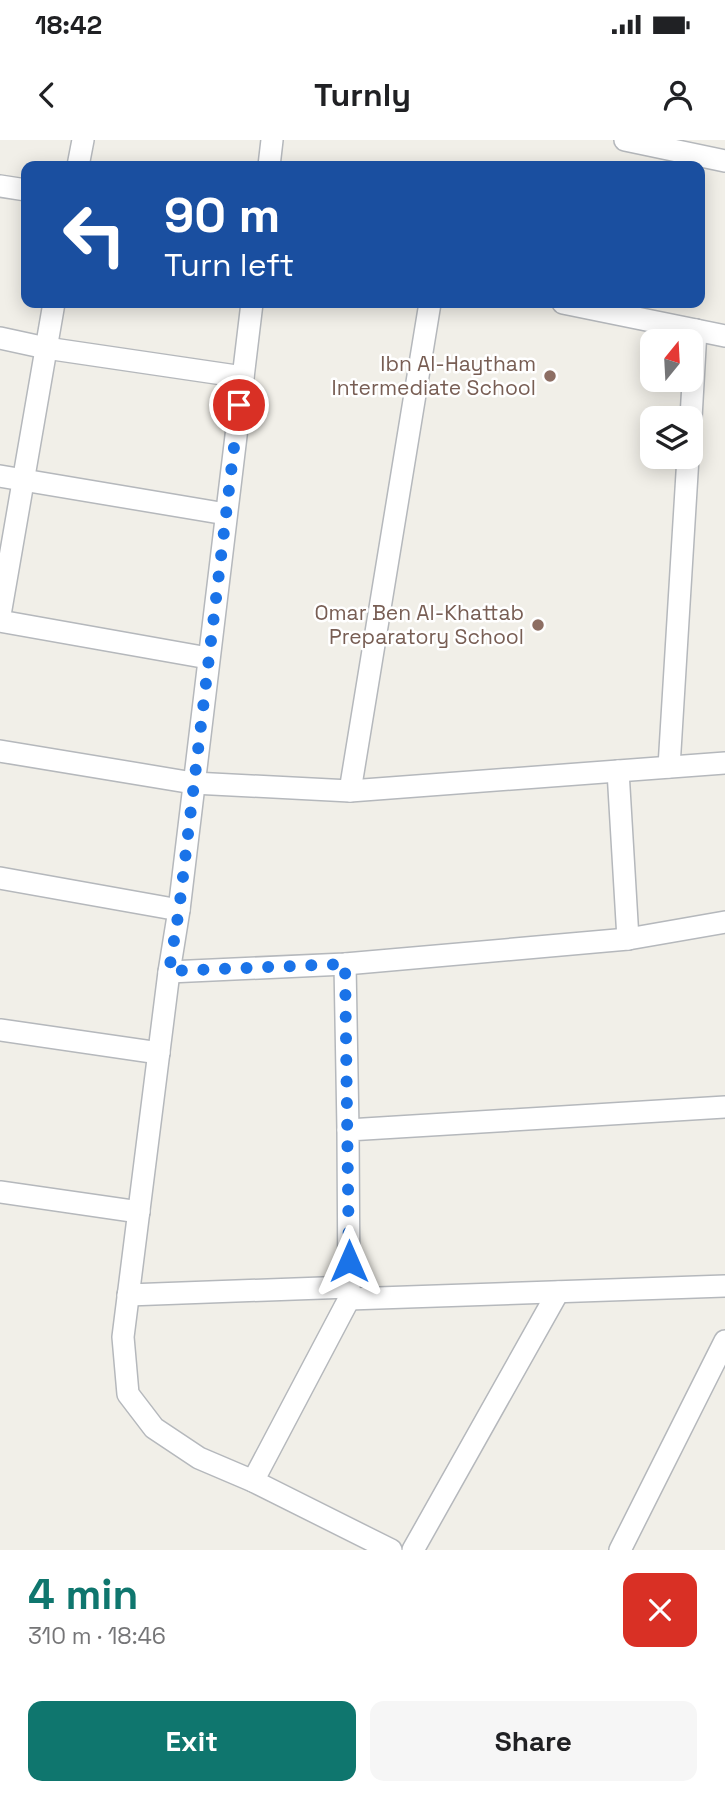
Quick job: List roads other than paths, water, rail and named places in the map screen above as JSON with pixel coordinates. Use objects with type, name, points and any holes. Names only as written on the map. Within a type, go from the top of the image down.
[{"type":"street","points":[[79,161],[83,140]]},
{"type":"street","points":[[270,161],[272,140]]},
{"type":"street","points":[[625,140],[697,161],[725,161]]},
{"type":"street","points":[[0,186],[21,189]]},
{"type":"street","points":[[0,615],[53,308]]},
{"type":"street","points":[[251,308],[179,910],[123,1337],[128,1394],[154,1428],[199,1458],[253,1481],[391,1550]]},
{"type":"street","points":[[350,791],[429,308]]},
{"type":"street","points":[[613,308],[653,312],[694,329]]},
{"type":"street","points":[[704,332],[725,336]]},
{"type":"street","points":[[0,338],[46,348],[243,377]]},
{"type":"street","points":[[669,767],[687,469]]},
{"type":"street","points":[[0,476],[226,514]]},
{"type":"street","points":[[0,621],[208,658]]},
{"type":"street","points":[[0,751],[193,783],[350,791],[725,763]]},
{"type":"street","points":[[618,771],[628,939]]},
{"type":"street","points":[[0,878],[179,910]]},
{"type":"street","points":[[169,971],[345,964],[628,939],[725,922]]},
{"type":"street","points":[[253,1481],[349,1293],[345,964]]},
{"type":"street","points":[[0,1030],[159,1053]]},
{"type":"street","points":[[348,1130],[725,1107]]},
{"type":"street","points":[[0,1192],[139,1212]]},
{"type":"street","points":[[128,1295],[558,1292],[725,1286]]},
{"type":"street","points":[[413,1550],[558,1292]]},
{"type":"street","points":[[620,1550],[725,1341]]},
{"type":"place","name":"Ibn Al-Haytham Intermediate School","points":[[550,376]]},
{"type":"place","name":"Omar Ben Al-Khattab Preparatory School","points":[[538,625]]}]
